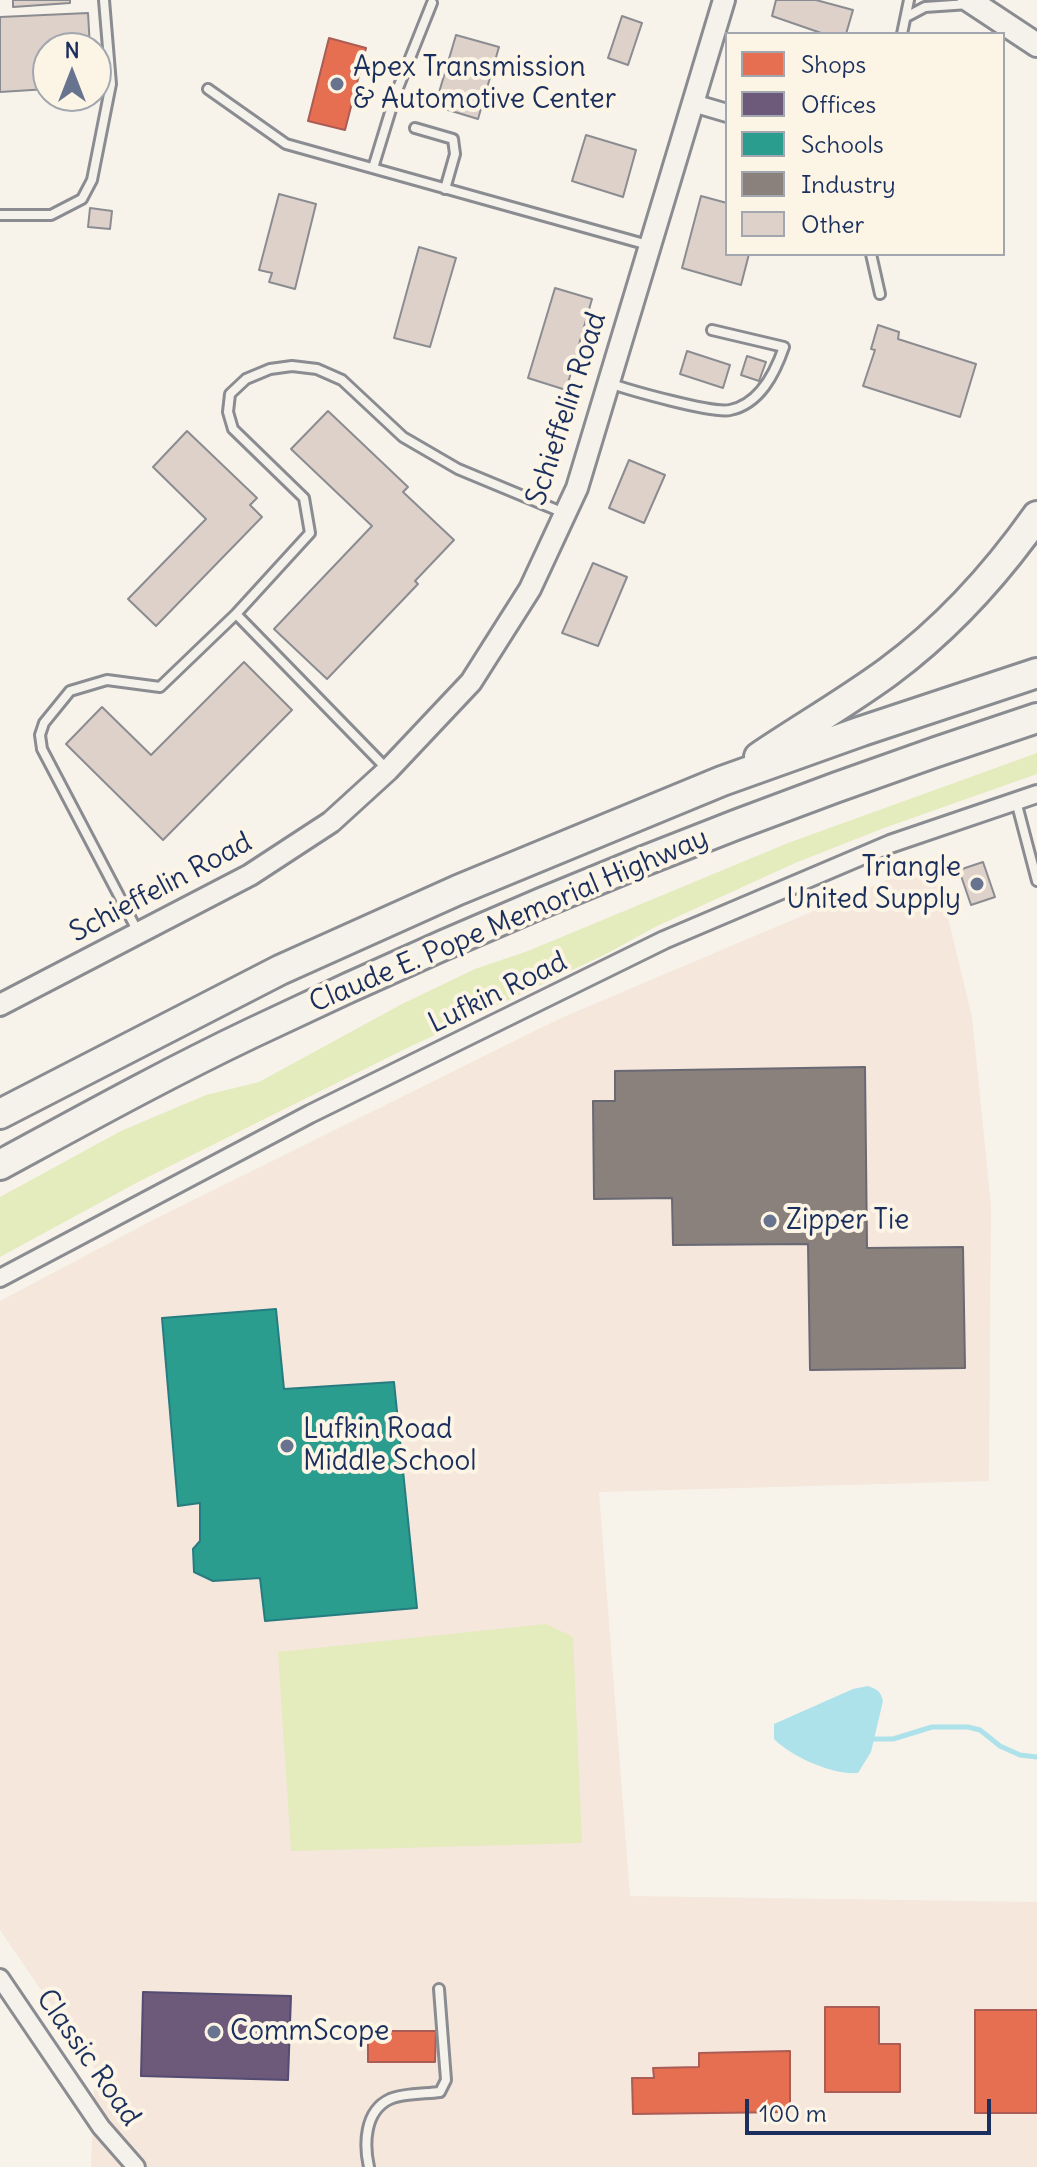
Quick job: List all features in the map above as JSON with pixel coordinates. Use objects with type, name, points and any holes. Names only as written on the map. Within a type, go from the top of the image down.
[{"type":"highway","points":[[722,781],[891,670],[980,588],[1037,516]]},
{"type":"highway","name":"Claude E. Pope Memorial Highway","points":[[0,1114],[148,1036],[307,958],[472,884],[722,781],[1037,673]]},
{"type":"highway","name":"Claude E. Pope Memorial Highway","points":[[0,1165],[249,1035],[551,897],[758,815],[1037,718]]},
{"type":"main road","points":[[972,2],[1037,45]]},
{"type":"street","name":"Schieffelin Road","points":[[0,1005],[250,875],[331,822],[388,770],[471,682],[530,589],[577,488],[724,0]]},
{"type":"street","points":[[693,103],[725,112]]},
{"type":"street","name":"Lufkin Road","points":[[0,1278],[310,1114],[664,940],[890,844],[1037,794]]},
{"type":"street","name":"Classic Road","points":[[0,1978],[101,2127],[136,2167]]},
{"type":"lane","points":[[0,215],[51,215],[82,199],[92,180],[111,84],[104,0]]},
{"type":"lane","points":[[903,32],[909,0]]},
{"type":"lane","points":[[908,16],[925,7],[972,2]]},
{"type":"lane","points":[[373,168],[396,93],[432,3]]},
{"type":"lane","points":[[208,89],[286,144],[648,245]]},
{"type":"lane","points":[[415,128],[453,139],[455,154],[445,189]]},
{"type":"lane","points":[[871,256],[880,294]]},
{"type":"lane","points":[[608,383],[642,394],[728,411],[752,400],[774,375],[784,347],[712,330]]},
{"type":"lane","points":[[138,933],[42,749],[40,735],[44,723],[70,691],[107,680],[160,687],[236,614],[310,533],[304,498],[233,429],[228,412],[230,394],[246,379],[270,369],[292,366],[317,369],[342,380],[403,437],[458,469],[565,513]]},
{"type":"lane","points":[[236,614],[388,770]]},
{"type":"lane","points":[[1016,800],[1037,881]]},
{"type":"lane","points":[[369,2167],[365,2148],[367,2129],[379,2107],[390,2099],[440,2092],[446,2080],[439,1989]]},
{"type":"shaded area","points":[[934,860],[972,1017],[991,1206],[989,1481],[599,1492],[630,1896],[1037,1902],[1037,2167],[91,2167],[95,2069],[0,1930],[0,1301],[151,1221],[561,1018]]},
{"type":"green space","points":[[1037,753],[1037,774],[795,863],[655,927],[606,954],[403,1050],[138,1182],[0,1257],[0,1197],[121,1131],[206,1095],[259,1082],[402,1004],[475,969],[528,951],[788,843]]},
{"type":"green space","points":[[546,1624],[573,1637],[582,1843],[291,1851],[278,1652]]},
{"type":"water","points":[[868,1686],[878,1691],[883,1701],[871,1752],[858,1773],[813,1764],[774,1739],[774,1724],[853,1689]]},
{"type":"building: Shops","name":"Apex Transmission & Automotive Center","points":[[329,38],[366,48],[345,130],[308,121]]},
{"type":"building: Shops","points":[[825,2007],[879,2007],[879,2044],[900,2044],[900,2092],[825,2092]]},
{"type":"building: Shops","points":[[975,2010],[1037,2010],[1037,2113],[975,2113]]},
{"type":"building: Shops","points":[[368,2031],[436,2031],[435,2062],[368,2062]]},
{"type":"building: Shops","points":[[790,2051],[790,2112],[633,2114],[632,2078],[654,2078],[653,2068],[699,2067],[699,2053]]},
{"type":"building: Offices","points":[[143,1992],[291,1996],[288,2080],[141,2076]]},
{"type":"building: Schools","name":"Lufkin Road Middle School","points":[[276,1309],[284,1389],[394,1382],[417,1608],[265,1621],[260,1578],[213,1581],[194,1572],[193,1549],[200,1541],[200,1503],[178,1506],[162,1318]]},
{"type":"building: Industry","name":"Zipper Tie","points":[[865,1067],[867,1248],[963,1247],[965,1368],[810,1370],[808,1244],[673,1245],[672,1198],[594,1199],[593,1101],[615,1101],[615,1071]]},
{"type":"building: Other","points":[[13,0],[70,0],[70,3],[13,7]]},
{"type":"building: Other","points":[[776,0],[816,0],[853,10],[847,32],[818,32],[772,16]]},
{"type":"building: Other","points":[[88,13],[89,32],[32,32],[32,90],[0,92],[0,17]]},
{"type":"building: Other","points":[[622,16],[642,23],[628,65],[608,58]]},
{"type":"building: Other","points":[[456,35],[499,47],[478,119],[435,106]]},
{"type":"building: Other","points":[[586,135],[636,150],[623,197],[572,181]]},
{"type":"building: Other","points":[[279,194],[316,204],[295,289],[269,282],[272,273],[259,270]]},
{"type":"building: Other","points":[[701,196],[725,202],[725,256],[748,256],[741,285],[682,268]]},
{"type":"building: Other","points":[[90,208],[112,211],[110,229],[88,227]]},
{"type":"building: Other","points":[[419,247],[456,258],[430,347],[394,338]]},
{"type":"building: Other","points":[[555,288],[592,299],[566,390],[528,378]]},
{"type":"building: Other","points":[[878,325],[899,332],[898,339],[976,364],[960,417],[863,386],[875,350],[871,349]]},
{"type":"building: Other","points":[[687,351],[730,365],[723,388],[680,374]]},
{"type":"building: Other","points":[[747,356],[766,362],[759,381],[741,375]]},
{"type":"building: Other","points":[[328,411],[408,487],[403,492],[454,540],[415,581],[418,584],[327,679],[274,629],[372,526],[291,449]]},
{"type":"building: Other","points":[[187,431],[257,498],[250,505],[262,517],[156,626],[128,599],[206,519],[153,467]]},
{"type":"building: Other","points":[[629,460],[665,475],[644,523],[609,508]]},
{"type":"building: Other","points":[[593,563],[627,577],[598,646],[562,633]]},
{"type":"building: Other","points":[[244,662],[292,710],[163,840],[66,744],[102,707],[151,755]]},
{"type":"building: Other","name":"Triangle United Supply","points":[[983,862],[995,897],[971,905],[959,870]]},
{"type":"waterway","points":[[868,1739],[893,1739],[932,1727],[968,1727],[980,1730],[1000,1746],[1020,1755],[1037,1757]]},
{"type":"place","name":"Apex Transmission & Automotive Center","points":[[337,84]]},
{"type":"place","name":"Triangle United Supply","points":[[977,884]]},
{"type":"place","name":"Zipper Tie","points":[[770,1221]]},
{"type":"place","name":"Lufkin Road Middle School","points":[[287,1446]]},
{"type":"place","name":"CommScope","points":[[214,2032]]}]
